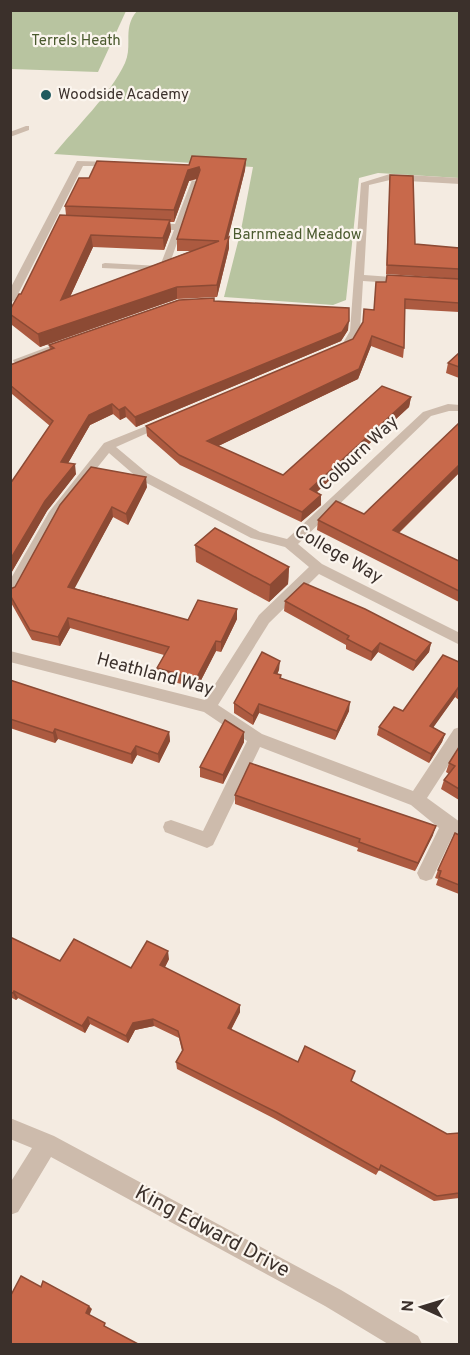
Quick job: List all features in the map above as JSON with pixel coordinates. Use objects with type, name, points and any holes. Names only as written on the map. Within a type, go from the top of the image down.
[{"type":"street","points":[[10,135],[26,128]]},
{"type":"street","points":[[10,300],[80,163],[125,165]]},
{"type":"street","points":[[318,357],[347,345],[355,331],[350,311],[359,278],[365,183],[390,177],[459,181]]},
{"type":"street","points":[[105,266],[164,269],[195,182]]},
{"type":"street","points":[[51,221],[62,222]]},
{"type":"street","points":[[144,226],[179,227]]},
{"type":"street","points":[[359,278],[418,282]]},
{"type":"street","points":[[10,348],[14,362],[82,338]]},
{"type":"street","name":"Colburn Way","points":[[290,544],[427,414],[448,406],[459,408]]},
{"type":"street","points":[[10,593],[55,512],[108,446],[181,415]]},
{"type":"street","name":"College Way","points":[[108,446],[143,476],[256,535],[290,544],[317,567],[459,640]]},
{"type":"street","points":[[209,707],[264,619],[317,567]]},
{"type":"street","name":"Heathland Way","points":[[12,661],[209,707],[256,739],[417,800],[454,828]]},
{"type":"street","points":[[417,800],[459,733]]},
{"type":"street","points":[[171,826],[207,840],[256,739]]},
{"type":"street","points":[[426,873],[454,828]]},
{"type":"street","name":"King Edward Drive","points":[[10,1128],[47,1143],[333,1298],[410,1344]]},
{"type":"street","points":[[10,1204],[47,1143]]},
{"type":"green space","name":"Terrels Heath","points":[[11,10],[126,11],[98,72],[11,69]]},
{"type":"green space","name":"Barnmead Meadow","points":[[137,11],[459,11],[459,178],[378,173],[359,178],[346,300],[333,305],[224,297],[241,230],[253,167],[54,154],[102,99],[119,75],[127,56],[130,24]]},
{"type":"building","points":[[192,156],[246,159],[225,239],[229,237],[217,285],[177,287],[38,334],[10,314],[10,310],[21,294],[60,215],[170,220],[163,238],[91,235],[61,300],[219,241],[177,239],[200,170],[199,167],[188,170],[174,210],[65,206],[79,178],[89,178],[97,161],[189,165]]},
{"type":"building","points":[[390,175],[413,176],[415,244],[459,248],[459,269],[387,265]]},
{"type":"building","points":[[387,275],[459,279],[459,303],[405,299],[404,348],[372,336],[359,369],[207,441],[283,475],[382,386],[411,397],[310,489],[321,495],[302,512],[179,455],[146,426],[353,339],[363,322],[364,309],[374,310],[376,282],[386,282]]},
{"type":"building","points":[[214,298],[214,301],[349,308],[349,321],[342,332],[135,417],[125,407],[119,410],[112,404],[89,415],[61,462],[75,464],[45,501],[10,560],[10,484],[53,421],[10,385],[10,365],[54,348],[49,345],[179,300]]},
{"type":"building","points":[[459,353],[459,367],[448,363]]},
{"type":"building","points":[[459,423],[459,465],[393,530],[459,561],[459,591],[318,520],[336,501],[364,514]]},
{"type":"building","points":[[91,467],[146,477],[126,514],[112,507],[68,587],[188,620],[198,600],[237,609],[221,642],[216,641],[196,679],[157,668],[169,647],[68,618],[58,637],[30,630],[10,595],[10,589],[15,587],[60,505]]},
{"type":"building","points":[[215,528],[289,567],[270,585],[195,545]]},
{"type":"building","points":[[304,583],[365,609],[431,643],[416,661],[380,643],[372,652],[347,639],[349,636],[285,601]]},
{"type":"building","points":[[262,652],[280,661],[274,673],[281,675],[280,678],[350,702],[337,731],[259,704],[253,716],[234,703]]},
{"type":"building","points":[[443,655],[459,662],[459,689],[430,726],[445,734],[431,754],[379,727],[394,707],[403,711]]},
{"type":"building","points":[[10,680],[169,732],[158,754],[136,746],[131,754],[55,729],[53,733],[10,719]]},
{"type":"building","points":[[225,720],[244,732],[223,775],[200,767]]},
{"type":"building","points":[[459,747],[459,789],[444,780],[455,766],[449,763]]},
{"type":"building","points":[[250,763],[436,826],[418,863],[359,842],[360,839],[235,795]]},
{"type":"building","points":[[455,833],[459,835],[459,885],[439,877],[441,871],[438,870]]},
{"type":"building","points":[[10,937],[60,961],[74,939],[131,968],[147,941],[168,951],[160,965],[240,1005],[228,1028],[298,1062],[305,1046],[355,1071],[351,1081],[447,1134],[459,1133],[459,1193],[437,1196],[381,1165],[379,1170],[276,1112],[176,1062],[183,1050],[178,1031],[153,1019],[133,1023],[126,1036],[88,1017],[82,1026],[14,991],[10,992]]},
{"type":"building","points":[[21,1276],[41,1287],[43,1281],[89,1306],[86,1313],[105,1323],[104,1326],[138,1344],[10,1344],[10,1297]]},
{"type":"place","name":"Woodside Academy","points":[[46,95]]}]
